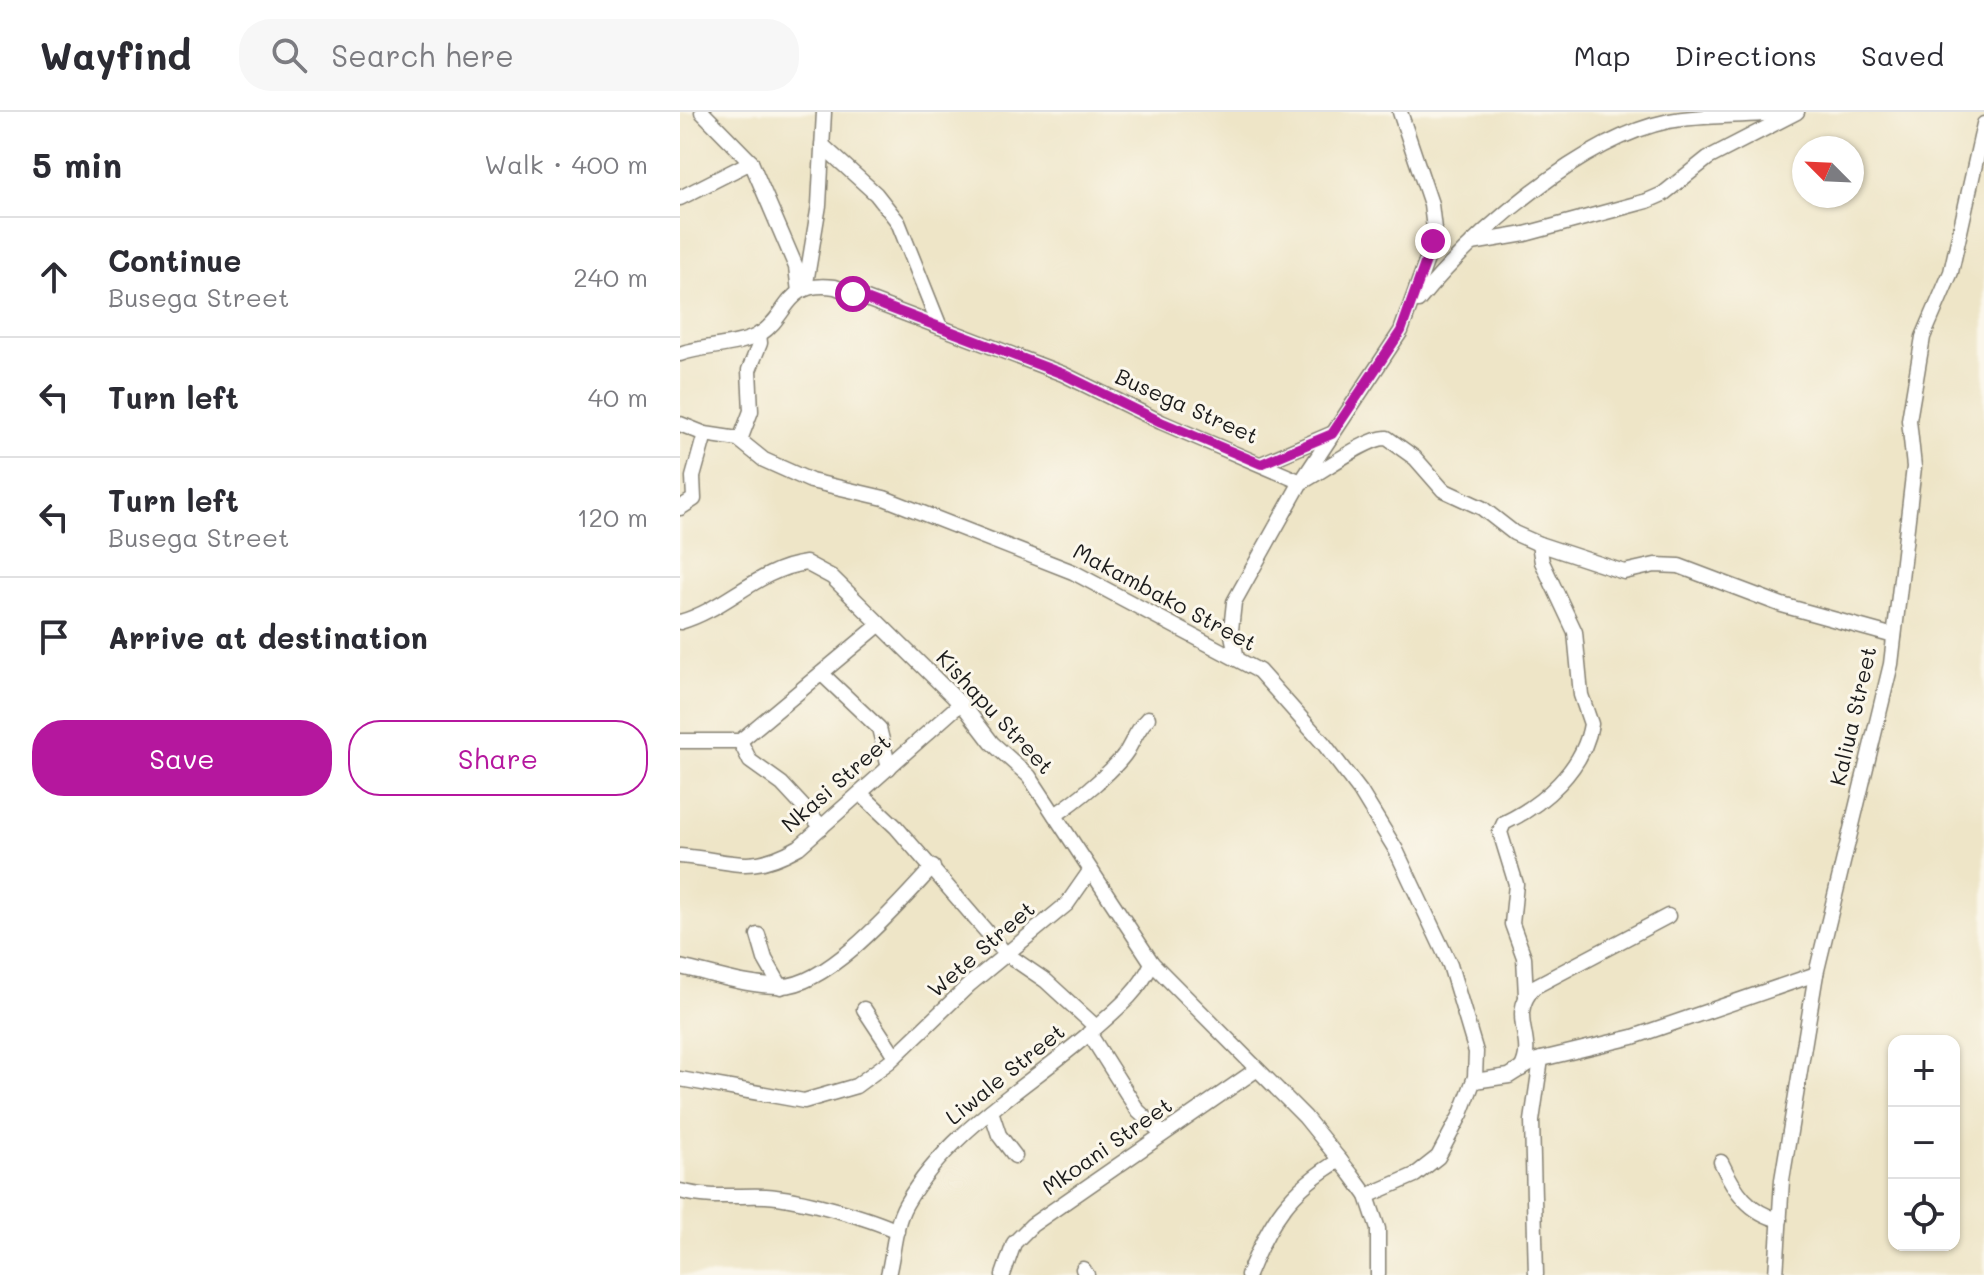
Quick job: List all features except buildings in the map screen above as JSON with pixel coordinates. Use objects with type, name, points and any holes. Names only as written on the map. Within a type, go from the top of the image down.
[{"type":"street","points":[[702,112],[751,162],[796,267],[802,290]]},
{"type":"street","points":[[680,353],[759,334],[802,290],[814,243],[824,112]]},
{"type":"street","points":[[1237,659],[1231,630],[1234,602],[1302,482],[1397,339],[1433,241],[1434,217],[1424,175],[1400,112]]},
{"type":"street","points":[[1410,310],[1469,244],[1568,169],[1618,139],[1670,121],[1785,112]]},
{"type":"street","points":[[1469,244],[1516,236],[1647,201],[1663,194],[1708,158],[1797,112]]},
{"type":"street","name":"Kaliua Street","points":[[1776,1275],[1782,1180],[1816,974],[1885,693],[1894,636],[1914,467],[1909,420],[1923,337],[1951,272],[1984,124]]},
{"type":"street","points":[[822,145],[876,194],[898,222],[940,327]]},
{"type":"street","points":[[680,198],[751,162]]},
{"type":"street","name":"Busega Street","points":[[802,290],[835,287],[1063,374],[1161,422],[1302,482]]},
{"type":"street","points":[[740,440],[751,411],[749,370],[760,343],[759,334]]},
{"type":"street","name":"Makambako Street","points":[[680,424],[705,434],[740,440],[764,460],[794,474],[884,498],[1073,572],[1259,671],[1324,744],[1360,791],[1396,850],[1450,965],[1472,1033],[1476,1064],[1474,1081],[1438,1157],[1415,1175],[1367,1196]]},
{"type":"street","points":[[680,508],[694,499],[693,477],[705,434]]},
{"type":"street","points":[[1261,464],[1332,434]]},
{"type":"street","points":[[1302,482],[1348,457],[1369,440],[1387,438],[1415,458],[1443,490],[1482,508],[1514,533],[1539,544],[1624,572],[1655,565],[1679,566],[1782,605],[1894,636]]},
{"type":"street","points":[[1521,1070],[1528,1057],[1520,1019],[1526,996],[1524,957],[1512,924],[1516,884],[1501,829],[1504,823],[1524,815],[1539,803],[1573,767],[1591,724],[1581,695],[1575,632],[1542,562],[1539,544]]},
{"type":"street","name":"Kishapu Street","points":[[680,622],[705,615],[774,570],[806,563],[832,577],[960,704],[992,743],[1029,776],[1152,963],[1305,1117],[1367,1196]]},
{"type":"street","points":[[680,741],[740,741],[879,625]]},
{"type":"street","points":[[822,674],[879,728],[889,768]]},
{"type":"street","name":"Nkasi Street","points":[[680,856],[748,865],[771,863],[799,847],[960,704]]},
{"type":"street","points":[[1055,815],[1078,801],[1126,752],[1138,728],[1148,718]]},
{"type":"street","points":[[740,741],[750,761],[782,784],[822,827]]},
{"type":"street","points":[[861,794],[933,867],[1005,953],[1046,981],[1093,1030],[1138,1111],[1162,1133]]},
{"type":"street","points":[[680,967],[781,987],[818,977],[933,867]]},
{"type":"street","name":"Wete Street","points":[[680,1079],[804,1101],[856,1086],[895,1056],[1005,953],[1067,904],[1090,871]]},
{"type":"street","points":[[1526,996],[1541,983],[1668,916]]},
{"type":"street","points":[[758,935],[765,959],[781,987]]},
{"type":"street","name":"Liwale Street","points":[[888,1275],[906,1205],[920,1183],[973,1125],[1130,998],[1152,963]]},
{"type":"street","points":[[1474,1081],[1498,1079],[1541,1059],[1633,1037],[1816,974]]},
{"type":"street","points":[[864,1009],[895,1056]]},
{"type":"street","points":[[1536,1275],[1532,1121],[1541,1059]]},
{"type":"street","name":"Mkoani Street","points":[[1003,1275],[1014,1243],[1032,1225],[1162,1133],[1251,1065]]},
{"type":"street","points":[[991,1111],[999,1135],[1015,1156]]},
{"type":"street","points":[[1248,1275],[1275,1218],[1295,1193],[1340,1160]]},
{"type":"street","points":[[1721,1162],[1748,1205],[1760,1214],[1780,1220]]},
{"type":"street","points":[[680,1191],[714,1197],[784,1199],[867,1219],[897,1231]]},
{"type":"street","points":[[1367,1196],[1378,1229],[1378,1275]]},
{"type":"route","points":[[853,294],[1063,374],[1161,422],[1261,464],[1332,434],[1401,331],[1418,291],[1433,241]]}]
